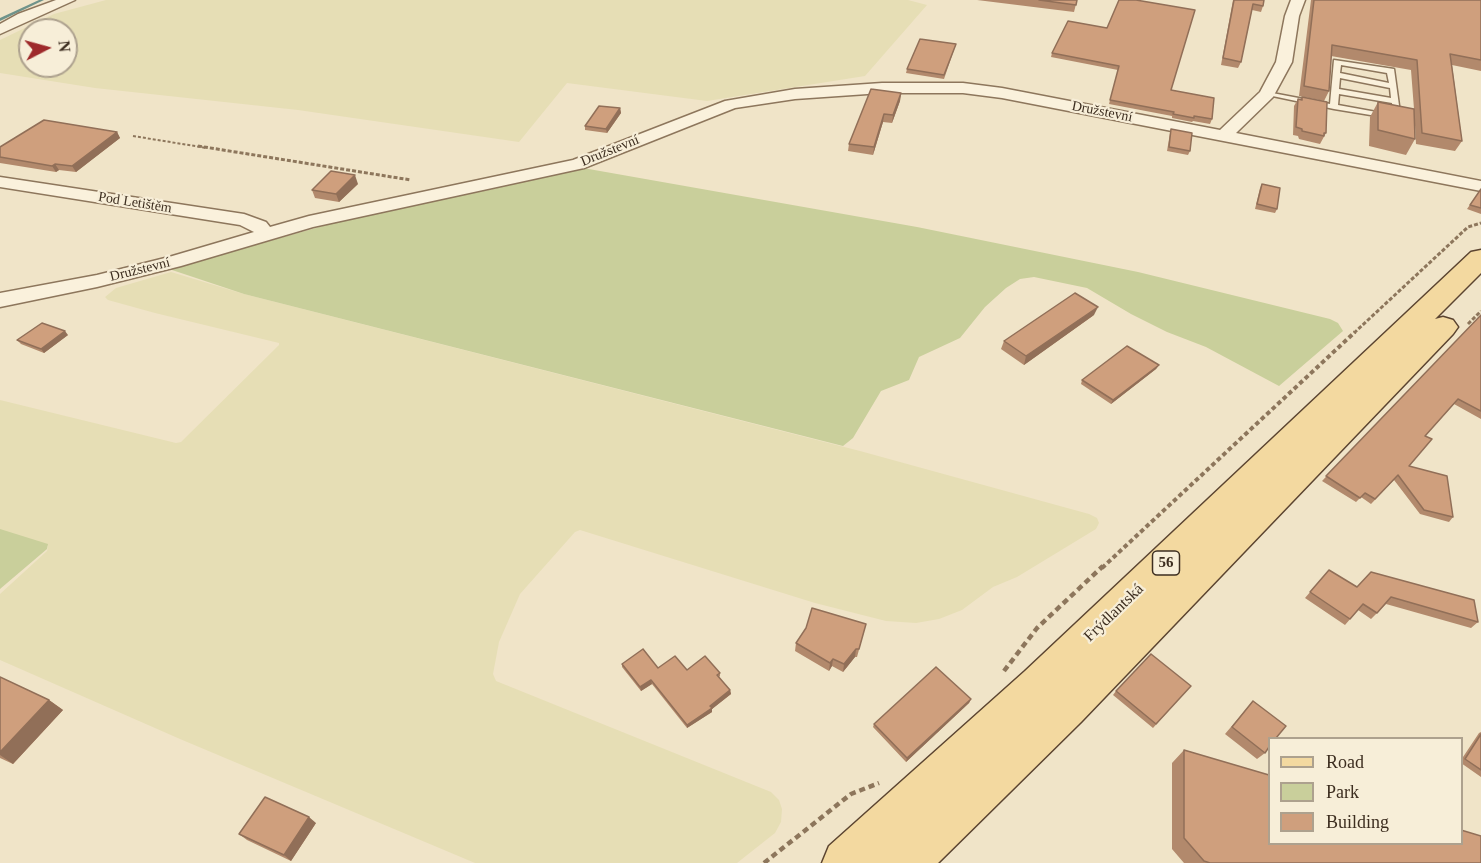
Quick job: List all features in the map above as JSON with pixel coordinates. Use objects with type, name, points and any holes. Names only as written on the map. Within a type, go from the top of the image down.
[{"type":"main road","name":"Frýdlantská","points":[[846,863],[1040,685],[1481,258]]},
{"type":"main road","name":"Frýdlantská","points":[[912,859],[1066,708],[1481,289]]},
{"type":"street","points":[[0,30],[23,17],[68,0]]},
{"type":"street","points":[[1224,136],[1267,94],[1284,62],[1292,16],[1298,0]]},
{"type":"street","name":"Družstevní","points":[[0,300],[108,279],[343,214],[578,164],[730,104],[795,94],[882,88],[963,88],[1481,186]]},
{"type":"street","name":"Pod Letištěm","points":[[0,182],[244,220],[259,226],[265,234]]},
{"type":"lane","points":[[1267,94],[1334,107],[1398,118],[1391,71],[1337,62],[1334,107]]},
{"type":"lane","points":[[1336,75],[1393,86]]},
{"type":"lane","points":[[1335,91],[1395,101]]},
{"type":"path","points":[[133,136],[415,181]]},
{"type":"path","points":[[1003,672],[1036,628],[1468,227],[1481,223]]},
{"type":"path","points":[[764,863],[851,794],[887,780]]},
{"type":"shaded area","points":[[106,0],[908,0],[927,5],[865,76],[707,101],[567,83],[519,142],[298,110],[95,88],[32,78],[78,78],[78,18],[46,18]]},
{"type":"shaded area","points":[[18,31],[18,76],[0,73],[0,40]]},
{"type":"shaded area","points":[[171,272],[244,294],[860,451],[1089,514],[1097,518],[1099,523],[1096,529],[1017,577],[993,587],[962,610],[939,619],[916,623],[886,621],[815,603],[580,530],[575,532],[520,594],[499,642],[493,674],[496,681],[771,792],[779,800],[782,809],[781,822],[775,833],[737,863],[475,863],[180,739],[0,660],[0,594],[47,551],[48,546],[0,531],[0,400],[176,443],[181,442],[279,345],[279,343],[155,313],[108,300],[105,297],[116,288]]},
{"type":"green space","points":[[583,168],[917,227],[1138,272],[1330,319],[1338,323],[1343,331],[1279,386],[1206,347],[1167,332],[1131,314],[1087,288],[1034,277],[1020,279],[985,307],[960,338],[919,357],[909,380],[881,391],[853,438],[843,446],[244,294],[169,269],[348,219]]},
{"type":"green space","points":[[0,529],[48,544],[47,549],[0,589]]},
{"type":"building","points":[[1039,0],[1077,0],[1076,5]]},
{"type":"building","points":[[1119,0],[1136,0],[1195,10],[1171,90],[1214,98],[1212,119],[1194,116],[1194,118],[1110,100],[1119,66],[1052,53],[1068,21],[1107,28]]},
{"type":"building","points":[[1234,0],[1264,0],[1263,6],[1253,4],[1241,62],[1223,58]]},
{"type":"building","points":[[1314,0],[1481,0],[1481,60],[1450,54],[1462,141],[1422,133],[1417,60],[1332,45],[1329,91],[1304,86]]},
{"type":"building","points":[[920,39],[956,44],[944,75],[907,69]]},
{"type":"building","points":[[871,89],[901,93],[893,115],[884,114],[874,147],[849,144]]},
{"type":"building","points":[[1302,97],[1327,102],[1324,136],[1302,131],[1296,127],[1298,99],[1302,100]]},
{"type":"building","points":[[1378,102],[1414,109],[1415,139],[1378,130]]},
{"type":"building","points":[[599,106],[620,108],[606,129],[585,126]]},
{"type":"building","points":[[44,120],[117,132],[72,166],[55,164],[52,166],[0,157],[0,147]]},
{"type":"building","points":[[1171,129],[1192,133],[1190,151],[1169,147]]},
{"type":"building","points":[[331,171],[355,175],[336,194],[312,190]]},
{"type":"building","points":[[1262,184],[1280,188],[1277,209],[1257,204]]},
{"type":"building","points":[[1481,189],[1481,208],[1470,205]]},
{"type":"building","points":[[1075,293],[1098,307],[1026,356],[1004,341]]},
{"type":"building","points":[[1481,315],[1481,411],[1458,399],[1425,436],[1432,439],[1409,466],[1447,476],[1453,517],[1424,510],[1398,475],[1375,499],[1365,493],[1360,498],[1326,476]]},
{"type":"building","points":[[42,323],[65,331],[41,349],[17,340]]},
{"type":"building","points":[[1127,346],[1159,365],[1113,400],[1082,380]]},
{"type":"building","points":[[1329,570],[1357,587],[1371,572],[1474,600],[1478,622],[1391,597],[1377,613],[1363,604],[1350,619],[1310,592]]},
{"type":"building","points":[[812,608],[866,624],[859,649],[856,649],[844,664],[833,659],[830,663],[796,643],[806,628]]},
{"type":"building","points":[[643,649],[658,668],[675,656],[687,670],[705,656],[720,673],[717,675],[730,690],[710,706],[712,708],[687,725],[651,680],[640,687],[622,664]]},
{"type":"building","points":[[1151,654],[1191,686],[1156,724],[1116,691]]},
{"type":"building","points":[[936,667],[971,699],[907,758],[874,724]]},
{"type":"building","points":[[0,677],[49,700],[0,752]]},
{"type":"building","points":[[1253,701],[1286,726],[1277,737],[1268,737],[1268,748],[1265,753],[1232,727]]},
{"type":"building","points":[[1481,734],[1481,770],[1465,759]]},
{"type":"building","points":[[1184,750],[1268,775],[1268,845],[1463,845],[1463,831],[1481,836],[1481,863],[1210,863],[1204,861],[1184,838]]},
{"type":"building","points":[[265,797],[309,817],[284,855],[239,834]]},
{"type":"waterway","points":[[0,20],[42,0]]}]
